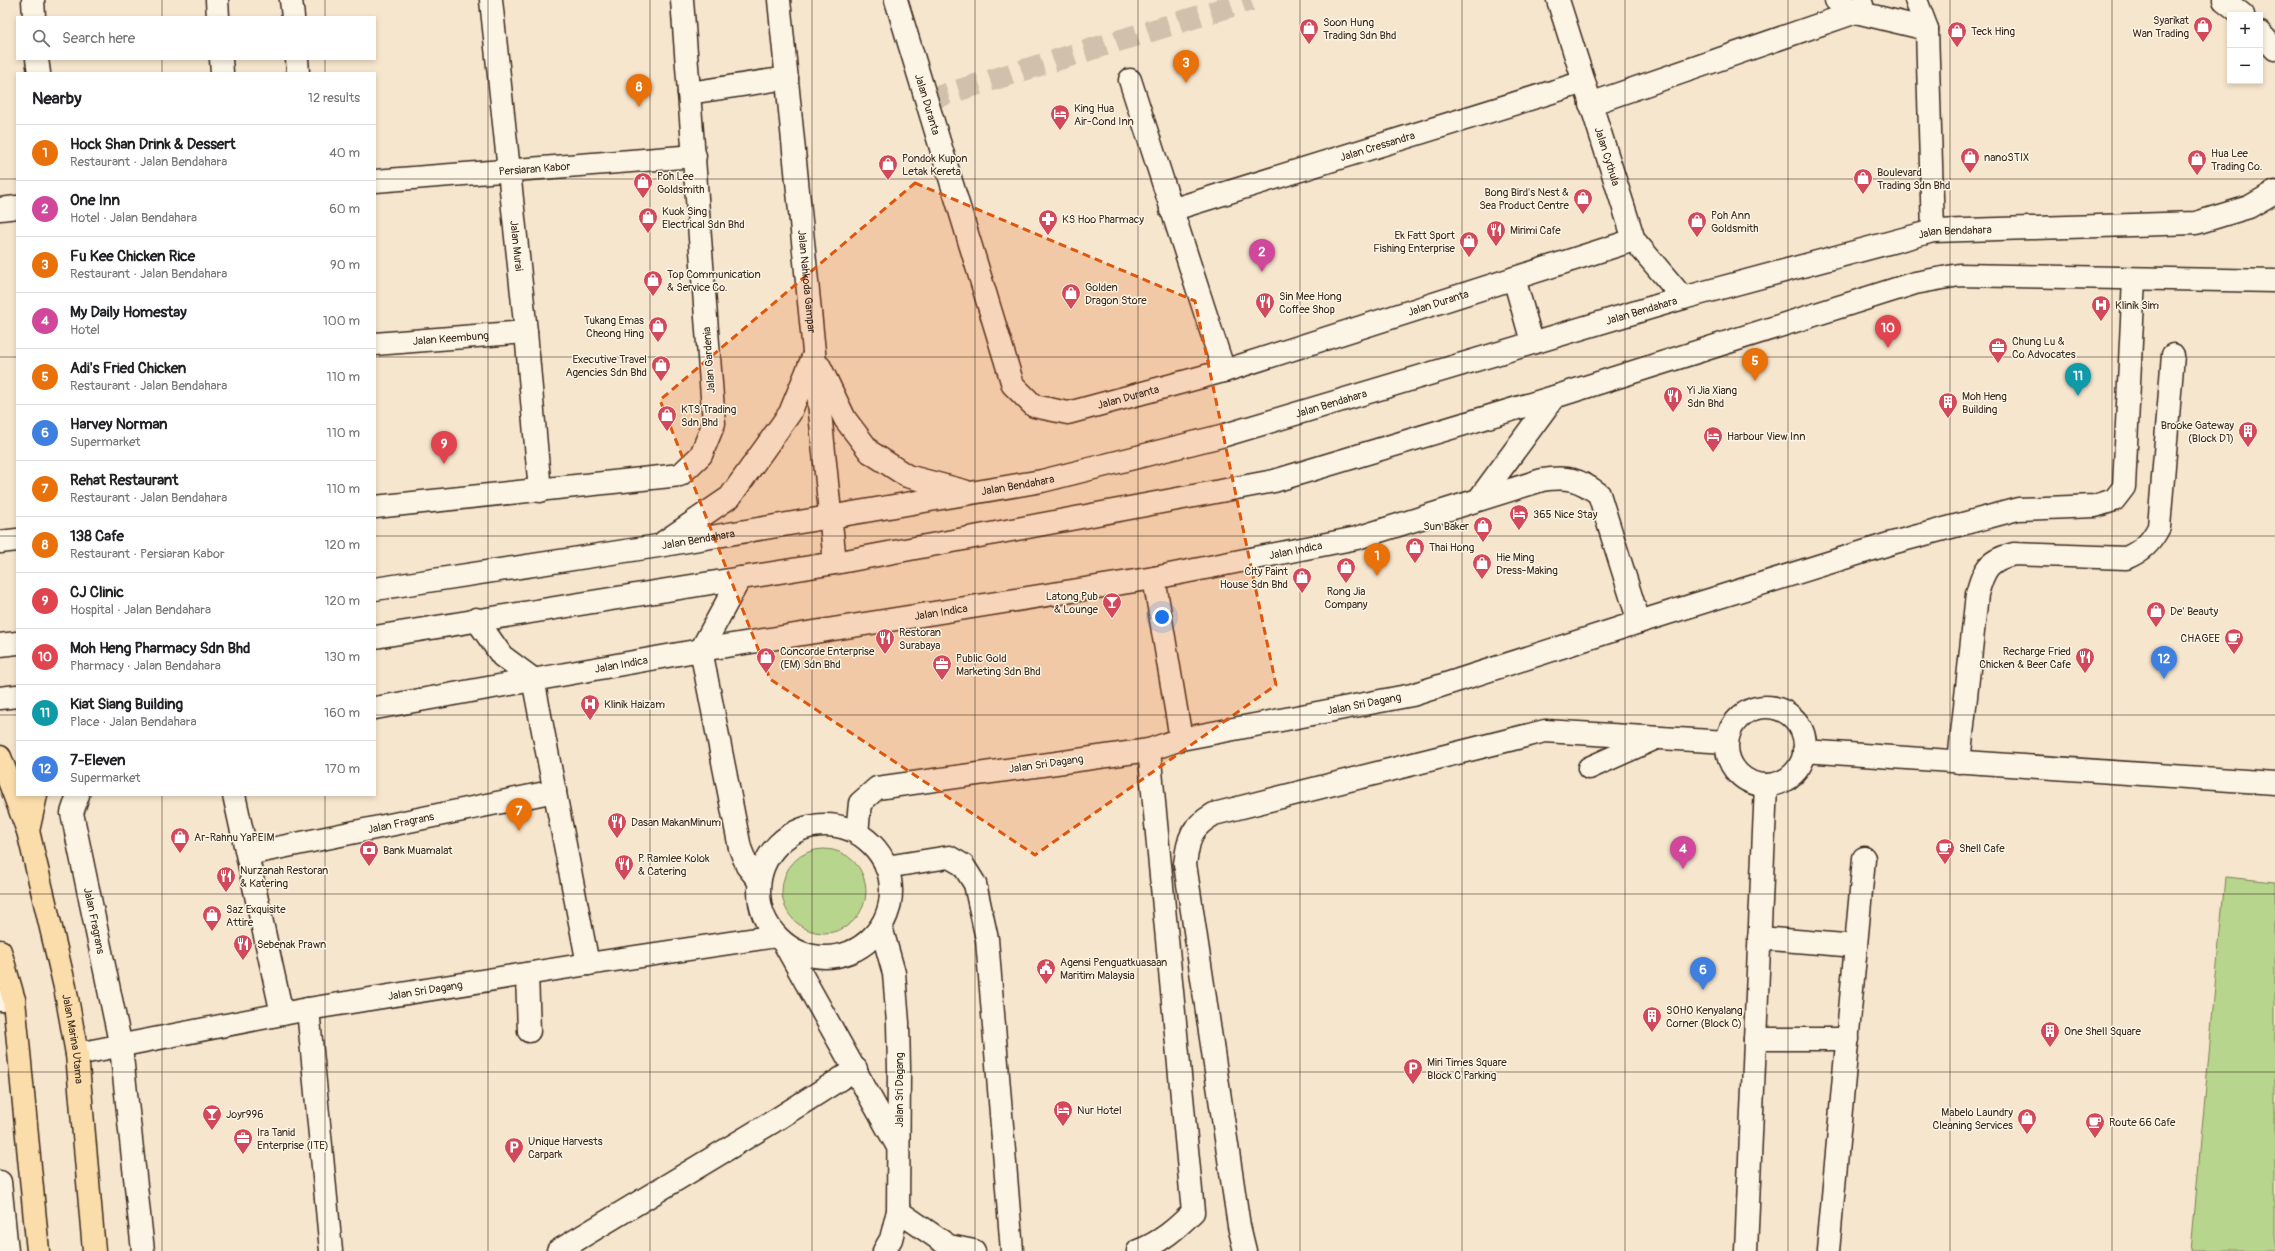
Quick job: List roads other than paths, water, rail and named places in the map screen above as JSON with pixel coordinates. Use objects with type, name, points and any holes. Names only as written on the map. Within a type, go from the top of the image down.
[{"type":"main road","name":"Jalan Marina Utama","points":[[0,757],[28,831],[64,987],[77,1054],[94,1251]]},
{"type":"main road","points":[[28,831],[36,796]]},
{"type":"main road","points":[[0,951],[38,1251]]},
{"type":"street","points":[[33,0],[34,16]]},
{"type":"street","points":[[217,0],[218,16]]},
{"type":"street","points":[[292,0],[293,16]]},
{"type":"street","name":"Jalan Murai","points":[[492,0],[526,332],[540,491]]},
{"type":"street","name":"Jalan Gardenia","points":[[376,507],[540,491],[680,475],[701,455],[714,423],[682,0]]},
{"type":"street","name":"Jalan Nahkoda Gampar","points":[[779,0],[829,516],[835,563]]},
{"type":"street","name":"Jalan Duranta","points":[[896,0],[1013,385],[1034,406],[1068,413],[1224,371],[1634,240]]},
{"type":"street","name":"Jalan Cythula","points":[[1558,0],[1634,240],[1683,298]]},
{"type":"street","points":[[1836,0],[1861,6],[1927,29]]},
{"type":"street","points":[[1916,0],[1927,29],[1933,231]]},
{"type":"street","points":[[2224,0],[2239,12]]},
{"type":"street","points":[[1590,104],[1861,6]]},
{"type":"street","points":[[2263,36],[2275,49]]},
{"type":"street","points":[[38,60],[39,72]]},
{"type":"street","points":[[221,60],[222,72]]},
{"type":"street","points":[[297,60],[298,72]]},
{"type":"street","points":[[689,93],[787,78]]},
{"type":"street","points":[[1130,80],[1224,371]]},
{"type":"street","name":"Jalan Cressandra","points":[[1171,210],[1584,82]]},
{"type":"street","name":"Persiaran Kabor","points":[[376,181],[510,172],[694,156]]},
{"type":"street","name":"Jalan Bendahara","points":[[376,589],[658,546],[1042,481],[1225,435],[1683,298],[1933,231],[2196,223],[2249,207],[2275,192]]},
{"type":"street","points":[[0,209],[16,207]]},
{"type":"street","points":[[376,637],[476,619],[835,563],[1274,481],[1554,397],[1915,283],[1959,275],[2275,281]]},
{"type":"street","points":[[1514,278],[1532,342]]},
{"type":"street","name":"Jalan Sri Dagang","points":[[857,833],[860,804],[877,788],[1149,750],[1182,739],[1412,694],[1892,543],[2018,509],[2095,506],[2114,500],[2124,487],[2134,278]]},
{"type":"street","name":"Jalan Keembung","points":[[376,344],[526,332]]},
{"type":"street","points":[[814,355],[845,419],[870,452],[907,476],[971,493]]},
{"type":"street","points":[[658,546],[730,497],[790,413],[814,355]]},
{"type":"street","points":[[1959,762],[1977,594],[1982,577],[1988,565],[1999,557],[2014,554],[2126,558],[2141,552],[2153,539],[2159,527],[2174,355]]},
{"type":"street","points":[[1479,499],[1554,397]]},
{"type":"street","points":[[1479,499],[1542,480],[1562,477],[1584,484],[1599,494],[1639,622]]},
{"type":"street","name":"Jalan Indica","points":[[376,708],[701,650],[1154,578],[1357,538],[1479,499]]},
{"type":"street","points":[[0,542],[16,540]]},
{"type":"street","points":[[740,578],[701,650],[740,848],[746,866],[759,881]]},
{"type":"street","points":[[1154,578],[1182,739]]},
{"type":"street","points":[[476,619],[502,656],[533,679],[588,964]]},
{"type":"street","points":[[0,645],[16,642]]},
{"type":"street","points":[[0,698],[16,696]]},
{"type":"street","points":[[1760,707],[1772,707],[1785,711],[1795,720],[1801,730],[1804,751],[1802,761],[1796,771],[1777,784],[1766,785],[1753,783],[1742,777],[1733,767],[1728,756],[1727,742],[1730,730],[1737,719],[1747,711],[1760,707]]},
{"type":"street","points":[[1246,1251],[1239,1226],[1185,864],[1188,841],[1198,823],[1214,814],[1545,730],[1727,742]]},
{"type":"street","points":[[1589,768],[1659,737]]},
{"type":"street","points":[[1138,1251],[1174,1232],[1193,1212],[1149,750]]},
{"type":"street","points":[[1804,751],[2275,783]]},
{"type":"street","points":[[1746,1251],[1766,785]]},
{"type":"street","name":"Jalan Fragrans","points":[[248,854],[555,791]]},
{"type":"street","name":"Jalan Fragrans","points":[[78,796],[72,813],[121,1047],[143,1251]]},
{"type":"street","points":[[234,796],[282,1014]]},
{"type":"street","points":[[780,941],[801,953],[819,958],[836,957],[854,952],[869,942],[881,927],[890,908],[892,887],[886,867],[875,847],[857,833],[837,825],[815,825],[796,831],[778,844],[765,861],[759,881],[759,901],[765,920],[780,941],[856,1069],[900,1150]]},
{"type":"street","points":[[886,867],[949,857],[963,866],[975,884],[987,939],[1012,1251]]},
{"type":"street","points":[[1828,1251],[1864,858]]},
{"type":"street","name":"Jalan Sri Dagang","points":[[881,927],[894,973],[898,1023],[900,1150],[898,1211],[891,1239],[884,1251]]},
{"type":"street","points":[[1759,938],[1856,946]]},
{"type":"street","name":"Jalan Sri Dagang","points":[[77,1054],[121,1047],[308,1009],[588,964],[780,941]]},
{"type":"street","points":[[528,974],[529,1031]]},
{"type":"street","points":[[308,1009],[330,1251]]},
{"type":"street","points":[[1754,1039],[1848,1039]]},
{"type":"street","points":[[558,1251],[767,1125],[856,1069]]},
{"type":"street","points":[[0,1182],[7,1251]]},
{"type":"street","points":[[898,1211],[949,1246],[974,1251]]},
{"type":"tunnel","points":[[927,100],[1251,0]]},
{"type":"place","name":"Syarikat Wan Trading","points":[[2203,43]]},
{"type":"place","name":"Soon Hung Trading Sdn Bhd","points":[[1309,45]]},
{"type":"place","name":"Teck Hing","points":[[1957,48]]},
{"type":"place","name":"Fu Kee Chicken Rice","points":[[1186,83]]},
{"type":"place","name":"138 Cafe","points":[[639,107]]},
{"type":"place","name":"King Hua Air-Cond Inn","points":[[1060,131]]},
{"type":"place","name":"nanoSTIX","points":[[1970,174]]},
{"type":"place","name":"Hua Lee Trading Co.","points":[[2197,176]]},
{"type":"place","name":"Pondok Kupon Letak Kereta","points":[[888,181]]},
{"type":"place","name":"Boulevard Trading Sdn Bhd","points":[[1863,195]]},
{"type":"place","name":"Poh Lee Goldsmith","points":[[643,199]]},
{"type":"place","name":"Bong Bird's Nest & Sea Product Centre","points":[[1583,215]]},
{"type":"place","name":"Kuok Sing Electrical Sdn Bhd","points":[[648,234]]},
{"type":"place","name":"KS Hoo Pharmacy","points":[[1048,236]]},
{"type":"place","name":"Poh Ann Goldsmith","points":[[1697,238]]},
{"type":"place","name":"Mirimi Cafe","points":[[1496,247]]},
{"type":"place","name":"Ek Fatt Sport Fishing Enterprise","points":[[1469,258]]},
{"type":"place","name":"One Inn","points":[[1262,272]]},
{"type":"place","name":"Top Communication & Service Co.","points":[[653,297]]},
{"type":"place","name":"Golden Dragon Store","points":[[1071,310]]},
{"type":"place","name":"Sin Mee Hong Coffee Shop","points":[[1265,319]]},
{"type":"place","name":"Klinik Sim","points":[[2101,322]]},
{"type":"place","name":"Tukang Emas Cheong Hing","points":[[658,343]]},
{"type":"place","name":"Moh Heng Pharmacy Sdn Bhd","points":[[1888,348]]},
{"type":"place","name":"Chung Lu & Co Advocates","points":[[1998,364]]},
{"type":"place","name":"Adi's Fried Chicken","points":[[1755,381]]},
{"type":"place","name":"Executive Travel Agencies Sdn Bhd","points":[[661,382]]},
{"type":"place","name":"Kiat Siang Building","points":[[2078,396]]},
{"type":"place","name":"Yi Jia Xiang Sdn Bhd","points":[[1673,413]]},
{"type":"place","name":"Moh Heng Building","points":[[1948,419]]},
{"type":"place","name":"KTS Trading Sdn Bhd","points":[[667,432]]},
{"type":"place","name":"Brooke Gateway (Block D1)","points":[[2248,448]]},
{"type":"place","name":"Harbour View Inn","points":[[1713,453]]},
{"type":"place","name":"CJ Clinic","points":[[444,464]]},
{"type":"place","name":"365 Nice Stay","points":[[1519,531]]},
{"type":"place","name":"Sun Baker","points":[[1483,543]]},
{"type":"place","name":"Thai Hong","points":[[1415,564]]},
{"type":"place","name":"Hock Shan Drink & Dessert","points":[[1377,576]]},
{"type":"place","name":"Hie Ming Dress-Making","points":[[1482,580]]},
{"type":"place","name":"Rong Jia Company","points":[[1346,584]]},
{"type":"place","name":"City Paint House Sdn Bhd","points":[[1302,594]]},
{"type":"place","name":"Latong Pub & Lounge","points":[[1112,619]]},
{"type":"place","name":"De' Beauty","points":[[2156,628]]},
{"type":"place","name":"Restoran Surabaya","points":[[885,655]]},
{"type":"place","name":"CHAGEE","points":[[2234,655]]},
{"type":"place","name":"Concorde Enterprise (EM) Sdn Bhd","points":[[766,674]]},
{"type":"place","name":"Recharge Fried Chicken & Beer Cafe","points":[[2085,674]]},
{"type":"place","name":"7-Eleven","points":[[2164,679]]},
{"type":"place","name":"Public Gold Marketing Sdn Bhd","points":[[942,681]]},
{"type":"place","name":"Klinik Haizam","points":[[590,721]]},
{"type":"place","name":"Rehat Restaurant","points":[[519,831]]},
{"type":"place","name":"Dasan MakanMinum","points":[[617,839]]},
{"type":"place","name":"Ar-Rahnu YaPEIM","points":[[180,854]]},
{"type":"place","name":"Shell Cafe","points":[[1945,865]]},
{"type":"place","name":"Bank Muamalat","points":[[369,867]]},
{"type":"place","name":"My Daily Homestay","points":[[1683,869]]},
{"type":"place","name":"P. Ramlee Kolok & Catering","points":[[624,881]]},
{"type":"place","name":"Nurzanah Restoran & Katering","points":[[226,893]]},
{"type":"place","name":"Saz Exquisite Attire","points":[[212,932]]},
{"type":"place","name":"Sebenak Prawn","points":[[243,961]]},
{"type":"place","name":"Agensi Penguatkuasaan Maritim Malaysia","points":[[1046,985]]},
{"type":"place","name":"Harvey Norman","points":[[1703,990]]},
{"type":"place","name":"SOHO Kenyalang Corner (Block C)","points":[[1652,1033]]},
{"type":"place","name":"One Shell Square","points":[[2050,1048]]},
{"type":"place","name":"Miri Times Square Block C Parking","points":[[1413,1085]]},
{"type":"place","name":"Nur Hotel","points":[[1063,1127]]},
{"type":"place","name":"Joyr996","points":[[212,1131]]},
{"type":"place","name":"Mabelo Laundry Cleaning Services","points":[[2027,1135]]},
{"type":"place","name":"Route 66 Cafe","points":[[2095,1139]]},
{"type":"place","name":"Ira Tanid Enterprise (ITE)","points":[[243,1155]]},
{"type":"place","name":"Unique Harvests Carpark","points":[[514,1164]]}]
